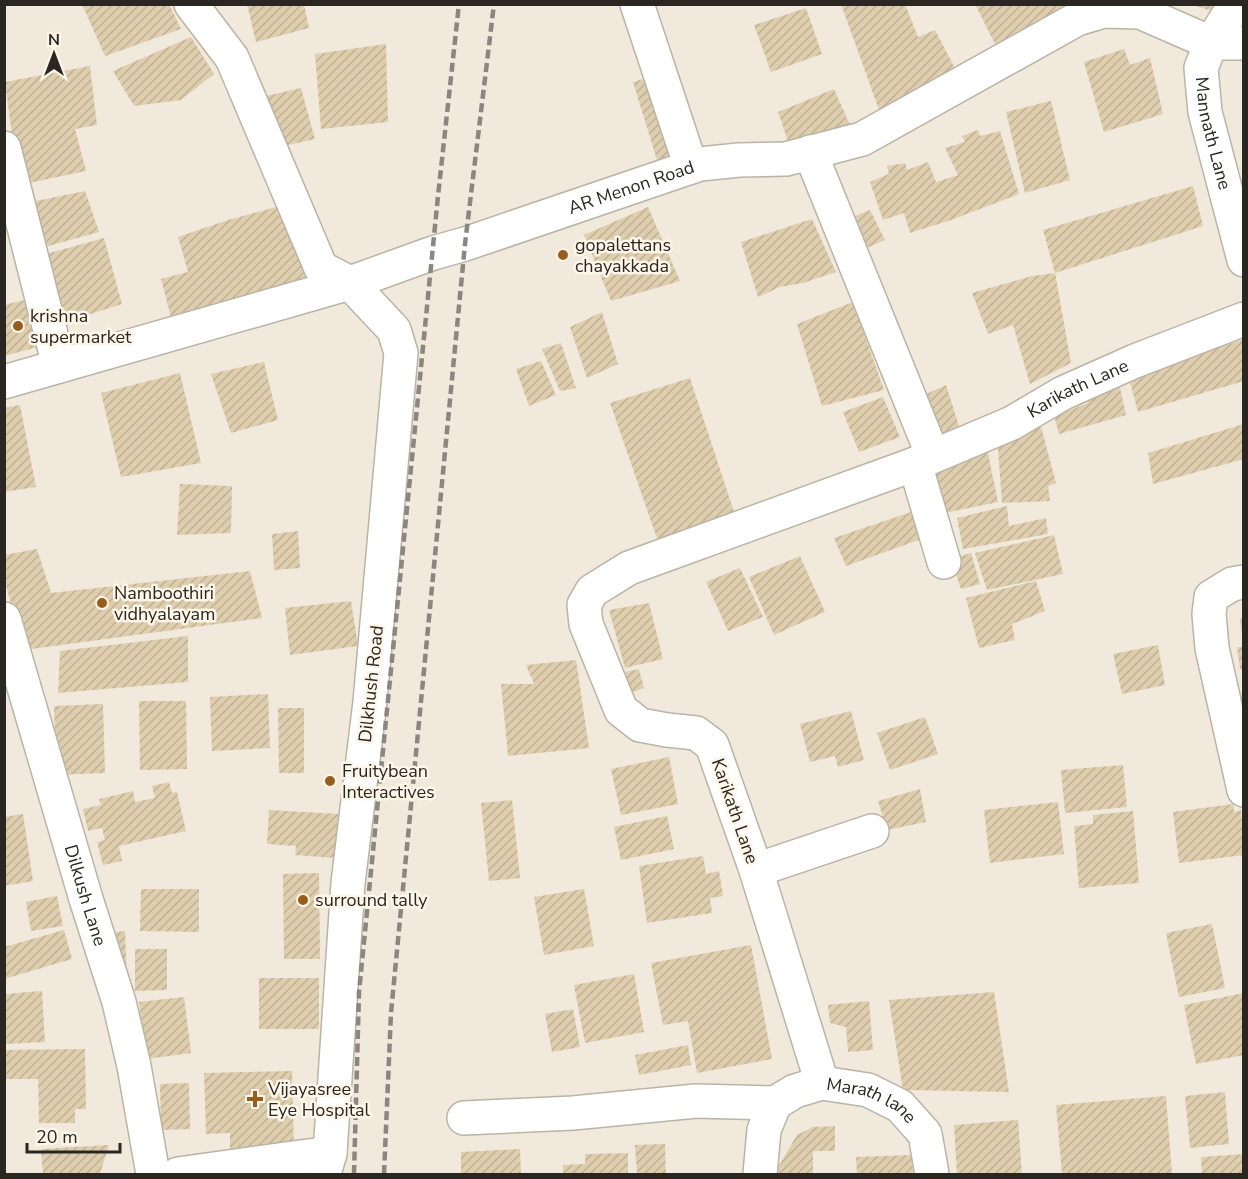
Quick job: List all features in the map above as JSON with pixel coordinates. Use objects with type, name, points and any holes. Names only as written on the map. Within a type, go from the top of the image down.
[{"type":"street","name":"Dilkhush Road","points":[[191,4],[232,58],[321,268],[350,283],[394,330],[401,353],[371,690],[348,883],[327,1164]]},
{"type":"street","points":[[637,4],[691,167]]},
{"type":"street","name":"Mannath Lane","points":[[1232,4],[1229,14],[1211,43],[1201,68],[1205,112],[1244,260]]},
{"type":"street","name":"AR Menon Road","points":[[4,382],[350,283],[700,164],[786,159],[862,139],[1077,19],[1104,11],[1140,12],[1211,43],[1244,43]]},
{"type":"street","points":[[4,148],[59,366]]},
{"type":"street","points":[[810,152],[924,460],[944,562]]},
{"type":"street","name":"Karikath Lane","points":[[822,1083],[756,870],[712,745],[696,733],[640,725],[621,710],[586,624],[584,605],[592,591],[629,568],[924,460],[1012,423],[1063,393],[1135,361],[1244,319]]},
{"type":"street","points":[[1244,582],[1232,584],[1211,597],[1209,614],[1212,648],[1244,790]]},
{"type":"street","name":"Dilkush Lane","points":[[4,619],[86,899],[119,1002],[134,1066],[153,1174]]},
{"type":"street","points":[[756,870],[872,831]]},
{"type":"street","name":"Marath lane","points":[[775,1102],[795,1091],[822,1083],[868,1090],[900,1106],[925,1134],[932,1174]]},
{"type":"street","points":[[464,1118],[573,1113],[696,1101],[775,1102],[764,1130],[760,1174]]},
{"type":"street","points":[[178,1174],[327,1164]]},
{"type":"building","points":[[82,4],[169,4],[181,29],[105,56]]},
{"type":"building","points":[[247,4],[304,4],[309,28],[256,42]]},
{"type":"building","points":[[841,4],[905,4],[918,37],[935,30],[957,72],[879,110]]},
{"type":"building","points":[[975,4],[1061,4],[1063,9],[996,46]]},
{"type":"building","points":[[1190,4],[1217,4],[1215,12]]},
{"type":"building","points":[[806,8],[822,54],[771,72],[754,25]]},
{"type":"building","points":[[191,37],[214,74],[181,100],[134,106],[113,71]]},
{"type":"building","points":[[386,44],[388,122],[321,129],[315,54]]},
{"type":"building","points":[[1124,49],[1130,65],[1150,58],[1163,114],[1104,132],[1084,62]]},
{"type":"building","points":[[90,66],[97,125],[75,129],[86,171],[24,184],[13,142],[5,82]]},
{"type":"building","points":[[650,77],[675,155],[657,160],[633,82]]},
{"type":"building","points":[[301,88],[315,139],[279,147],[266,96]]},
{"type":"building","points":[[834,89],[853,132],[792,153],[778,112]]},
{"type":"building","points":[[1051,101],[1070,180],[1025,193],[1006,112]]},
{"type":"building","points":[[978,130],[980,136],[1000,131],[1019,194],[910,233],[904,213],[883,220],[870,182],[889,174],[887,166],[905,163],[907,170],[928,162],[936,182],[958,175],[945,148],[965,142],[962,136]]},
{"type":"building","points":[[1193,186],[1203,226],[1055,273],[1043,230]]},
{"type":"building","points":[[85,191],[99,232],[41,248],[31,202]]},
{"type":"building","points":[[276,207],[315,288],[172,321],[161,279],[188,272],[178,237]]},
{"type":"building","points":[[648,207],[680,281],[611,301],[584,235]]},
{"type":"building","points":[[870,210],[885,240],[852,254],[841,222]]},
{"type":"building","points":[[812,219],[836,272],[803,283],[780,287],[758,297],[741,242]]},
{"type":"building","points":[[104,238],[122,304],[56,325],[39,256]]},
{"type":"building","points":[[1055,273],[1071,363],[1030,384],[1013,325],[988,334],[972,293],[1032,276]]},
{"type":"building","name":"krishna supermarket","points":[[25,300],[38,347],[4,356],[4,305]]},
{"type":"building","points":[[853,302],[884,390],[822,406],[797,324]]},
{"type":"building","points":[[602,312],[618,364],[587,378],[570,327]]},
{"type":"building","points":[[1244,339],[1244,381],[1138,412],[1129,378]]},
{"type":"building","points":[[561,343],[576,388],[560,391],[542,349]]},
{"type":"building","points":[[541,361],[556,395],[529,406],[516,369]]},
{"type":"building","points":[[264,362],[278,420],[231,433],[211,374]]},
{"type":"building","points":[[180,373],[201,463],[121,477],[101,393]]},
{"type":"building","points":[[690,378],[736,518],[660,547],[610,403]]},
{"type":"building","points":[[1119,383],[1126,415],[1059,434],[1054,416],[1088,403],[1087,392]]},
{"type":"building","points":[[946,385],[961,432],[929,443],[913,400]]},
{"type":"building","points":[[883,397],[900,437],[859,452],[843,412]]},
{"type":"building","points":[[20,405],[36,487],[4,492],[4,408]]},
{"type":"building","points":[[1039,419],[1056,483],[1048,486],[1050,501],[1002,503],[997,435]]},
{"type":"building","points":[[1244,424],[1244,459],[1153,484],[1148,453]]},
{"type":"building","points":[[988,453],[998,502],[945,513],[932,469]]},
{"type":"building","points":[[180,484],[232,486],[231,533],[177,535]]},
{"type":"building","points":[[1007,506],[1009,526],[1046,518],[1048,534],[963,549],[957,518]]},
{"type":"building","points":[[914,511],[927,537],[846,566],[834,538]]},
{"type":"building","points":[[298,531],[300,568],[274,570],[272,534]]},
{"type":"building","points":[[1054,535],[1063,574],[987,590],[975,553]]},
{"type":"building","points":[[37,549],[51,593],[250,571],[262,618],[24,650],[4,578],[4,555]]},
{"type":"building","points":[[971,553],[980,584],[961,589],[951,559]]},
{"type":"building","points":[[800,556],[825,612],[774,635],[749,577]]},
{"type":"building","points":[[740,568],[763,617],[728,631],[706,582]]},
{"type":"building","points":[[1036,581],[1045,611],[1012,624],[1015,640],[979,648],[966,598]]},
{"type":"building","points":[[351,601],[358,646],[290,655],[285,608]]},
{"type":"building","points":[[649,603],[663,659],[625,668],[609,610]]},
{"type":"building","points":[[1240,618],[1244,618],[1244,636],[1242,636]]},
{"type":"building","points":[[188,636],[188,682],[58,693],[60,651]]},
{"type":"building","points":[[1158,645],[1165,685],[1122,694],[1113,654]]},
{"type":"building","points":[[1237,647],[1244,647],[1244,669],[1240,669]]},
{"type":"building","points":[[576,660],[589,748],[508,756],[501,684],[534,684],[526,665]]},
{"type":"building","points":[[639,669],[644,688],[623,696],[616,674]]},
{"type":"building","points":[[268,694],[270,748],[212,751],[210,697]]},
{"type":"building","points":[[139,701],[186,701],[187,769],[140,770]]},
{"type":"building","points":[[103,704],[105,773],[56,775],[54,706]]},
{"type":"building","points":[[278,708],[304,708],[304,773],[279,773]]},
{"type":"building","points":[[851,711],[864,760],[838,767],[835,756],[810,762],[800,724]]},
{"type":"building","points":[[925,717],[938,754],[890,770],[877,733]]},
{"type":"building","points":[[669,757],[678,804],[621,815],[611,769]]},
{"type":"building","points":[[1123,765],[1127,807],[1065,813],[1061,770]]},
{"type":"building","points":[[169,782],[172,793],[177,792],[186,831],[119,846],[122,861],[103,865],[97,842],[105,840],[102,828],[88,831],[83,809],[101,805],[99,799],[133,791],[135,802],[155,798],[152,786]]},
{"type":"building","points":[[920,789],[926,822],[887,830],[878,801]]},
{"type":"building","points":[[512,800],[520,878],[489,881],[481,803]]},
{"type":"building","points":[[1058,802],[1064,854],[990,863],[984,810]]},
{"type":"building","points":[[1233,804],[1234,812],[1241,810],[1244,855],[1179,863],[1173,812]]},
{"type":"building","points":[[269,810],[339,814],[336,858],[295,855],[296,846],[267,844]]},
{"type":"building","points":[[1133,811],[1139,883],[1079,888],[1074,826],[1093,824],[1093,815]]},
{"type":"building","points":[[23,814],[33,881],[4,886],[4,817]]},
{"type":"building","points":[[667,816],[674,849],[621,860],[614,827]]},
{"type":"building","points":[[703,856],[706,874],[719,871],[723,896],[710,898],[712,913],[647,923],[639,866]]},
{"type":"building","points":[[319,873],[320,959],[284,959],[283,874]]},
{"type":"building","points":[[141,889],[199,889],[199,932],[140,931]]},
{"type":"building","points":[[584,889],[594,946],[544,955],[534,897]]},
{"type":"building","points":[[57,896],[63,926],[31,931],[26,902]]},
{"type":"building","points":[[1212,924],[1225,988],[1179,997],[1166,933]]},
{"type":"building","points":[[64,930],[72,959],[4,979],[4,947]]},
{"type":"building","points":[[125,931],[127,978],[111,933]]},
{"type":"building","points":[[751,945],[772,1059],[697,1073],[688,1021],[663,1025],[651,963]]},
{"type":"building","points":[[135,949],[167,949],[167,990],[135,991]]},
{"type":"building","points":[[634,974],[644,1032],[585,1043],[574,985]]},
{"type":"building","points":[[259,978],[319,978],[319,1029],[259,1029]]},
{"type":"building","points":[[42,991],[45,1042],[4,1044],[4,994]]},
{"type":"building","points":[[994,992],[1009,1092],[903,1090],[889,1000]]},
{"type":"building","points":[[1244,993],[1244,1055],[1196,1064],[1184,1005]]},
{"type":"building","points":[[184,997],[191,1053],[146,1059],[139,1002]]},
{"type":"building","points":[[869,1001],[873,1050],[848,1052],[846,1027],[830,1023],[828,1005]]},
{"type":"building","points":[[573,1009],[580,1047],[552,1052],[545,1014]]},
{"type":"building","points":[[688,1045],[691,1065],[639,1075],[635,1055]]},
{"type":"building","points":[[85,1049],[86,1109],[75,1109],[75,1123],[39,1123],[38,1079],[4,1079],[4,1050]]},
{"type":"building","points":[[292,1071],[294,1150],[230,1151],[230,1133],[206,1134],[204,1073]]},
{"type":"building","points":[[189,1083],[190,1129],[161,1130],[160,1084]]},
{"type":"building","points":[[1225,1092],[1229,1144],[1190,1148],[1185,1096]]},
{"type":"building","points":[[1166,1096],[1172,1174],[1062,1174],[1056,1105]]},
{"type":"building","points":[[1018,1120],[1022,1174],[957,1174],[954,1125]]},
{"type":"building","points":[[835,1126],[835,1151],[813,1151],[813,1174],[774,1174],[797,1135],[813,1127]]},
{"type":"building","points":[[665,1144],[666,1174],[637,1174],[635,1145]]},
{"type":"building","points":[[109,1145],[100,1174],[43,1174],[41,1149]]},
{"type":"building","points":[[520,1149],[521,1174],[461,1174],[461,1152]]},
{"type":"building","points":[[628,1153],[628,1174],[563,1174],[563,1165],[585,1164],[585,1154]]},
{"type":"building","points":[[1244,1154],[1244,1174],[1202,1174],[1201,1157]]},
{"type":"building","points":[[912,1155],[913,1174],[857,1174],[856,1157]]},
{"type":"railway","points":[[354,1174],[359,992],[459,4]]},
{"type":"railway","points":[[384,1174],[391,1013],[465,244],[494,4]]},
{"type":"place","name":"gopalettans chayakkada","points":[[563,255]]},
{"type":"place","name":"krishna supermarket","points":[[18,326]]},
{"type":"place","name":"Namboothiri vidhyalayam","points":[[102,603]]},
{"type":"place","name":"Fruitybean Interactives","points":[[330,781]]},
{"type":"place","name":"surround tally","points":[[303,900]]},
{"type":"place","name":"Vijayasree Eye Hospital","points":[[255,1099]]}]
